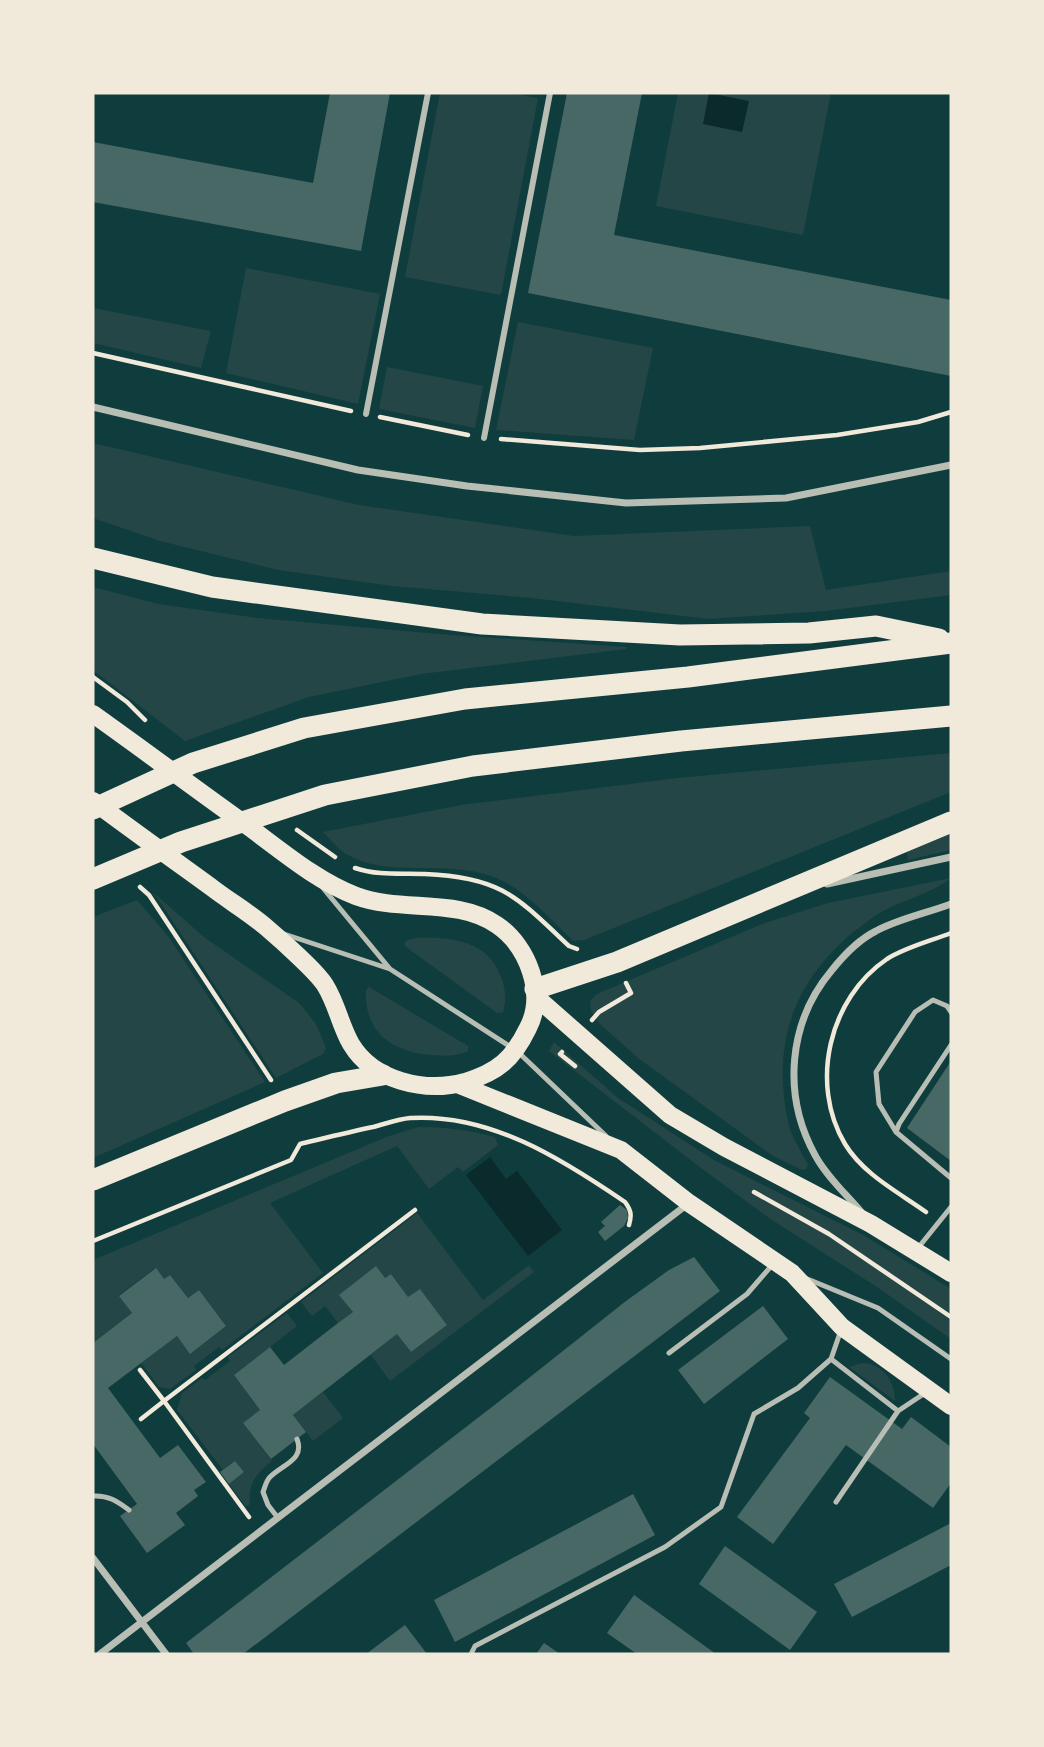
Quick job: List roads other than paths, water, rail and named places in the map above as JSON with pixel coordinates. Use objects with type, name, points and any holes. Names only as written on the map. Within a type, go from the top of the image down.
[{"type":"highway","points":[[93,558],[212,587],[482,624],[680,635],[808,634],[876,626],[951,642]]},
{"type":"highway","points":[[93,808],[193,763],[304,728],[465,699],[688,677],[951,642]]},
{"type":"highway","points":[[93,879],[181,842],[325,795],[473,766],[681,741],[951,716]]},
{"type":"highway","points":[[535,993],[617,962],[951,821]]},
{"type":"highway","points":[[93,1180],[285,1101],[336,1083],[383,1075]]},
{"type":"main road","points":[[93,715],[312,874],[356,896],[390,905],[472,911],[498,925],[517,944],[528,965],[535,993],[532,1022],[517,1051],[504,1063],[480,1077],[457,1084],[433,1086],[383,1075],[359,1056],[352,1046],[324,983],[267,928],[93,801]]},
{"type":"main road","points":[[535,993],[670,1115],[724,1147],[871,1224],[951,1273]]},
{"type":"main road","points":[[457,1084],[621,1150],[689,1203],[792,1273],[842,1326],[951,1406]]},
{"type":"street","points":[[366,414],[428,93]]},
{"type":"street","points":[[484,438],[550,93]]},
{"type":"street","points":[[93,407],[358,470],[467,486],[626,503],[786,498],[951,465]]},
{"type":"street","points":[[785,892],[951,857]]},
{"type":"street","points":[[871,1224],[816,1158],[803,1131],[796,1104],[794,1058],[802,1021],[819,985],[845,954],[876,931],[951,904]]},
{"type":"street","points":[[100,1654],[689,1203]]},
{"type":"street","points":[[93,1558],[166,1654]]},
{"type":"lane","points":[[312,874],[390,969]]},
{"type":"lane","points":[[267,928],[390,969],[517,1051],[621,1150]]},
{"type":"lane","points":[[951,1012],[947,1006],[933,1000],[915,1012],[876,1072],[879,1104],[896,1132],[951,1178]]},
{"type":"lane","points":[[896,1132],[951,1045]]},
{"type":"lane","points":[[916,1250],[951,1207]]},
{"type":"lane","points":[[669,1353],[747,1294],[775,1262]]},
{"type":"lane","points":[[792,1273],[878,1308],[951,1359]]},
{"type":"lane","points":[[471,1654],[475,1646],[665,1547],[722,1507],[754,1413],[798,1388],[831,1359],[842,1326]]},
{"type":"lane","points":[[831,1359],[898,1411]]},
{"type":"lane","points":[[836,1502],[898,1411],[922,1395],[935,1394]]},
{"type":"lane","points":[[278,1518],[268,1505],[263,1492],[268,1479],[297,1457],[300,1447],[297,1439]]},
{"type":"lane","points":[[93,1496],[103,1495],[129,1510]]}]
